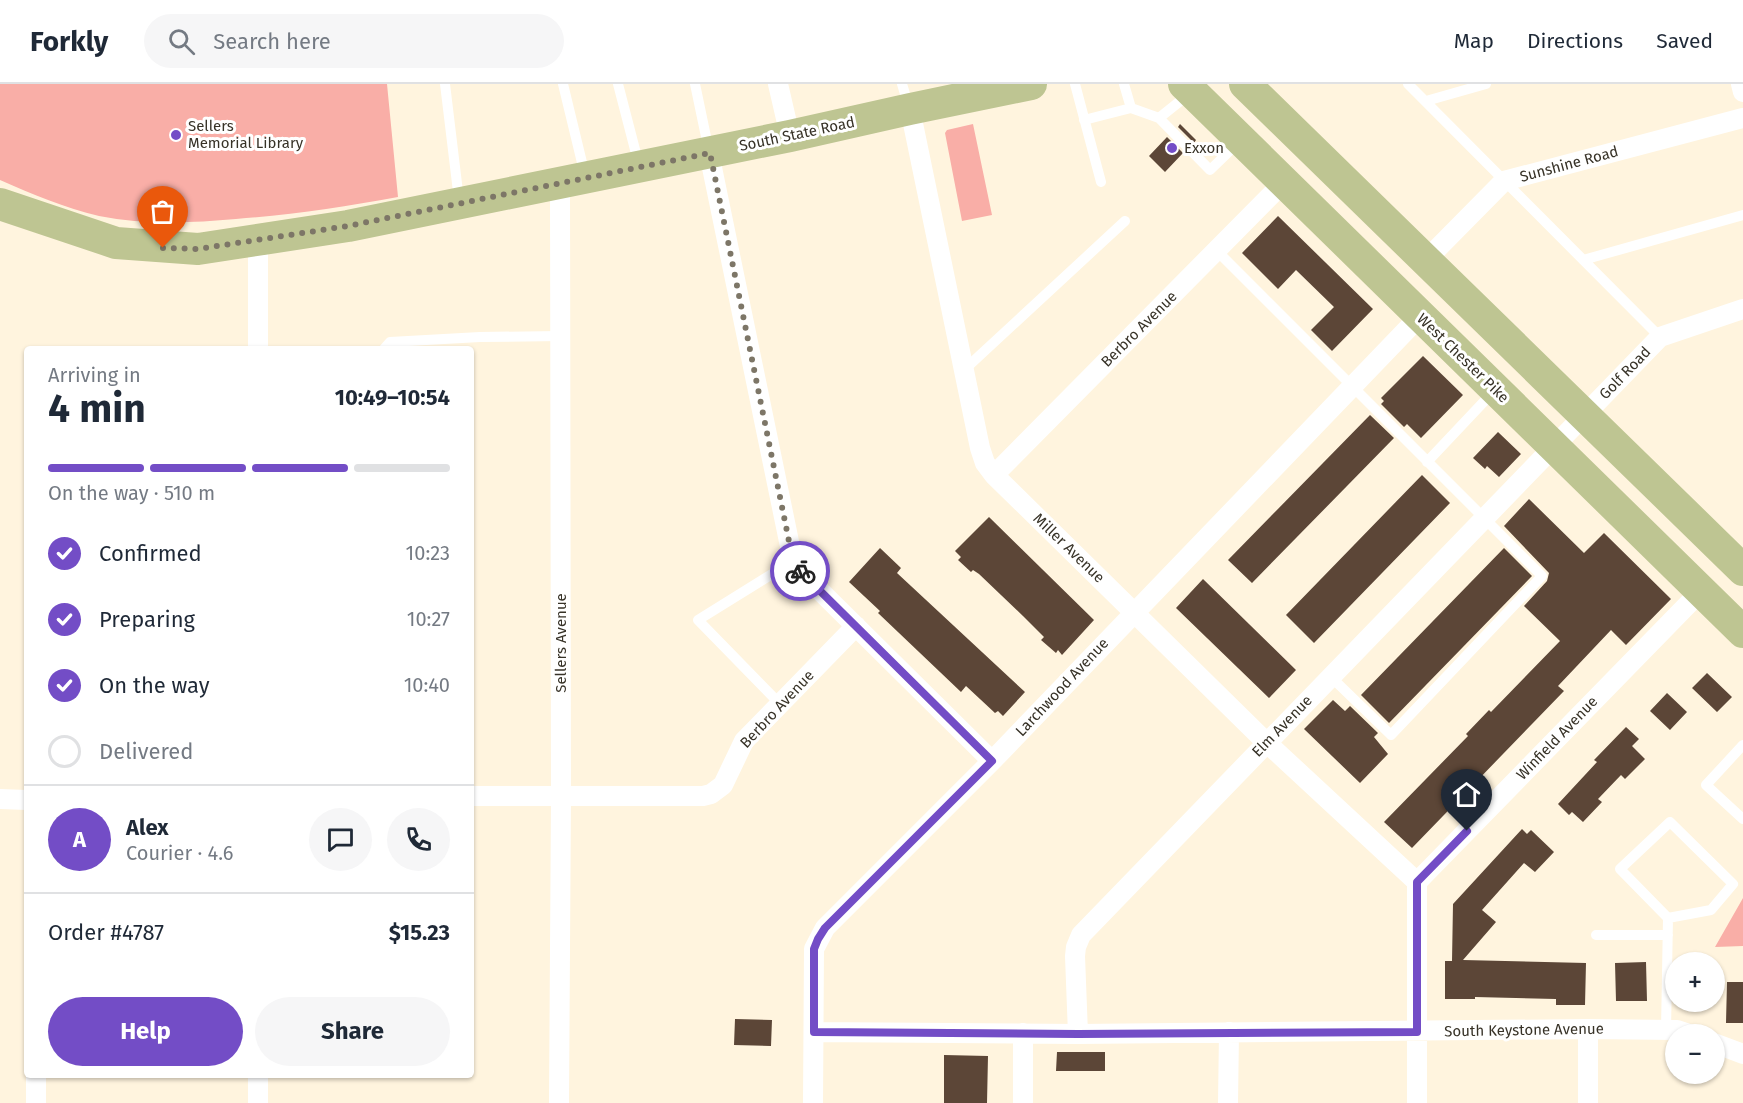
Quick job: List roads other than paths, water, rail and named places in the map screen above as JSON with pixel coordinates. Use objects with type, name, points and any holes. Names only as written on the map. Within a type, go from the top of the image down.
[{"type":"main road","name":"South State Road","points":[[0,204],[116,243],[198,249],[348,226],[790,136],[906,96],[946,97],[982,89],[1031,84]]},
{"type":"main road","points":[[1245,84],[1743,570]]},
{"type":"main road","name":"West Chester Pike","points":[[1188,88],[1743,632]]},
{"type":"street","points":[[778,84],[790,136]]},
{"type":"street","points":[[1741,84],[1743,92]]},
{"type":"street","name":"Miller Avenue","points":[[906,96],[985,463],[994,476],[1266,742],[1417,882]]},
{"type":"street","name":"Sunshine Road","points":[[1426,260],[1504,181],[1743,118]]},
{"type":"street","points":[[710,153],[793,561],[800,571],[992,761]]},
{"type":"street","name":"Sellers Avenue","points":[[560,1103],[560,336],[573,181]]},
{"type":"street","name":"Berbro Avenue","points":[[994,476],[1284,182]]},
{"type":"street","points":[[258,241],[258,346]]},
{"type":"street","name":"Golf Road","points":[[1554,447],[1660,337],[1743,309]]},
{"type":"street","name":"Larchwood Avenue","points":[[813,1103],[814,949],[825,928],[992,761],[1420,316]]},
{"type":"street","name":"Elm Avenue","points":[[1078,1034],[1075,956],[1081,935],[1554,447]]},
{"type":"street","name":"Winfield Avenue","points":[[1417,882],[1701,591]]},
{"type":"street","name":"Berbro Avenue","points":[[561,797],[703,796],[711,794],[723,785],[744,741],[856,626]]},
{"type":"street","points":[[474,796],[561,797]]},
{"type":"street","points":[[0,799],[24,800]]},
{"type":"street","points":[[1417,882],[1417,1103]]},
{"type":"street","points":[[1588,1029],[1588,1103]]},
{"type":"street","name":"South Keystone Avenue","points":[[814,1032],[1078,1034],[1665,1030]]},
{"type":"street","points":[[1228,1103],[1229,1032]]},
{"type":"street","points":[[1023,1033],[1023,1103]]},
{"type":"street","points":[[1725,1047],[1743,1054]]},
{"type":"street","points":[[36,1078],[36,1103]]},
{"type":"street","points":[[258,1078],[258,1103]]},
{"type":"lane","points":[[445,84],[460,204]]},
{"type":"lane","points":[[563,84],[573,181]]},
{"type":"lane","points":[[618,84],[640,167]]},
{"type":"lane","points":[[695,84],[710,153]]},
{"type":"lane","points":[[1075,84],[1101,182]]},
{"type":"lane","points":[[1124,84],[1131,108]]},
{"type":"lane","points":[[1408,84],[1660,337]]},
{"type":"lane","points":[[1426,101],[1486,84]]},
{"type":"lane","points":[[1159,118],[1188,88]]},
{"type":"lane","points":[[1084,120],[1131,108],[1159,118],[1210,170],[1241,140]]},
{"type":"lane","points":[[1583,260],[1743,215]]},
{"type":"lane","points":[[964,370],[1125,221]]},
{"type":"lane","points":[[1217,251],[1542,576],[1390,735],[1330,676]]},
{"type":"lane","points":[[386,346],[390,342],[480,337],[560,336]]},
{"type":"lane","points":[[1427,462],[1496,389]]},
{"type":"lane","points":[[780,704],[698,620],[793,561]]},
{"type":"lane","points":[[1743,745],[1706,785],[1743,818]]},
{"type":"lane","points":[[1666,1024],[1668,918],[1620,869],[1670,822],[1733,884],[1711,910],[1668,918]]},
{"type":"lane","points":[[1596,935],[1668,935]]},
{"type":"place","name":"Sellers Memorial Library","points":[[176,135]]},
{"type":"place","name":"Exxon","points":[[1172,148]]}]
